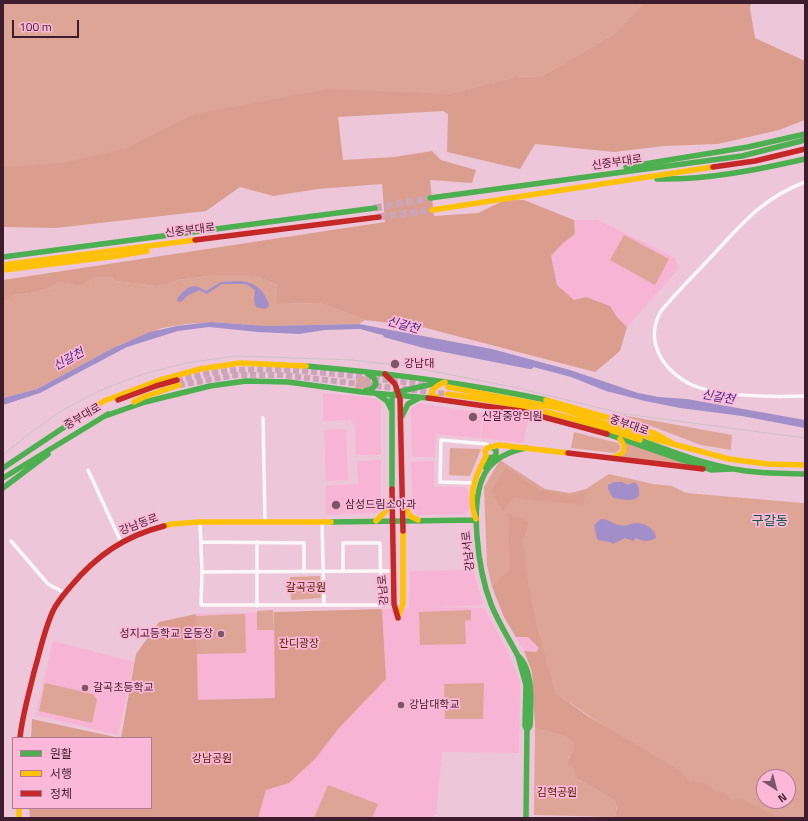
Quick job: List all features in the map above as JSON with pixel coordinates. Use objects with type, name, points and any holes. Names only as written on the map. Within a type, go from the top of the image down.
[{"type":"main road","points":[[583,178],[606,171],[748,147],[805,134]]},
{"type":"main road","name":"신중부대로","points":[[430,198],[742,156],[805,140]]},
{"type":"main road","name":"신중부대로","points":[[432,210],[755,161],[805,149]]},
{"type":"main road","points":[[643,178],[682,179],[711,176],[805,159]]},
{"type":"main road","name":"신중부대로","points":[[3,257],[375,208]]},
{"type":"main road","name":"신중부대로","points":[[3,265],[379,217]]},
{"type":"main road","points":[[3,270],[117,256],[240,234]]},
{"type":"main road","name":"중부대로","points":[[3,468],[104,401],[160,380],[200,369],[240,364],[293,365],[385,374],[448,384],[558,408],[652,438],[729,459],[768,464],[805,466]]},
{"type":"main road","points":[[362,392],[372,389],[376,384],[374,378],[365,372]]},
{"type":"main road","points":[[385,374],[395,384],[397,394]]},
{"type":"main road","points":[[105,416],[176,393],[210,386],[246,381],[288,382],[362,392],[439,399],[502,408],[561,422],[620,439],[711,470]]},
{"type":"main road","name":"중부대로","points":[[3,478],[105,416],[144,397],[178,383],[156,386],[84,414]]},
{"type":"main road","points":[[397,394],[433,383],[448,384]]},
{"type":"main road","points":[[439,399],[431,394],[432,390],[435,387],[448,384]]},
{"type":"main road","points":[[375,393],[384,398],[391,409],[400,409]]},
{"type":"main road","name":"강남로","points":[[397,394],[400,409],[403,521],[403,603],[398,618],[394,604],[391,409],[397,394]]},
{"type":"main road","name":"중부대로","points":[[447,394],[470,396],[522,406],[566,417],[605,428],[710,464],[731,469],[768,473],[805,474]]},
{"type":"main road","points":[[400,420],[410,401],[420,397]]},
{"type":"main road","points":[[3,488],[67,438]]},
{"type":"main road","points":[[610,458],[621,455],[624,451],[624,444],[620,439]]},
{"type":"main road","points":[[491,457],[485,453],[488,448],[499,445],[711,470],[731,469]]},
{"type":"main road","points":[[476,520],[478,512],[478,483],[483,471],[496,450],[488,448]]},
{"type":"main road","points":[[478,494],[483,478],[490,465],[500,457],[516,450],[526,448]]},
{"type":"main road","points":[[476,520],[473,512],[474,483],[477,472],[491,457],[507,449],[516,450]]},
{"type":"main road","points":[[375,521],[382,517],[386,512],[392,495]]},
{"type":"main road","points":[[402,500],[410,516],[420,521]]},
{"type":"main road","name":"강남서로","points":[[392,521],[476,520],[482,576],[491,604],[518,656],[526,685],[526,818]]},
{"type":"main road","name":"강남동로","points":[[20,737],[21,726],[44,635],[52,610],[64,593],[82,573],[99,557],[121,542],[149,530],[172,524],[200,522],[392,521]]},
{"type":"street","points":[[805,182],[773,197],[743,222],[661,311],[654,325],[654,334],[656,348],[664,363],[675,374],[693,385],[709,390],[749,395],[805,396]]},
{"type":"street","points":[[263,418],[265,522]]},
{"type":"street","points":[[474,483],[440,482],[441,440],[486,444],[488,448]]},
{"type":"street","points":[[88,470],[121,542]]},
{"type":"street","points":[[200,522],[202,572],[201,605],[381,605],[380,543],[343,543],[343,572]]},
{"type":"street","points":[[322,522],[324,605]]},
{"type":"street","points":[[11,541],[48,584],[64,593]]},
{"type":"street","points":[[201,542],[304,543],[304,572]]},
{"type":"street","points":[[257,542],[257,606]]},
{"type":"street","points":[[202,572],[393,571]]},
{"type":"shaded area","points":[[574,220],[598,220],[675,258],[679,268],[627,327],[617,317],[610,306],[586,297],[574,300],[557,285],[551,256],[563,243],[575,234]]},
{"type":"shaded area","points":[[241,281],[251,283],[259,288],[267,299],[269,304],[268,307],[265,309],[256,307],[254,300],[255,290],[246,284],[222,284],[207,294],[199,290],[187,296],[181,302],[177,301],[185,290],[194,286],[206,291],[221,282]]},
{"type":"shaded area","points":[[210,322],[267,326],[359,324],[492,349],[570,370],[638,393],[659,397],[687,399],[805,420],[805,428],[742,416],[680,408],[645,401],[606,391],[571,377],[469,350],[378,334],[360,329],[325,330],[299,334],[209,327],[178,331],[127,347],[40,393],[3,405],[3,398],[37,389],[113,348],[150,332],[177,326]]},
{"type":"shaded area","points":[[323,393],[376,398],[381,404],[381,455],[356,455],[355,425],[349,420],[323,421]]},
{"type":"shaded area","points":[[419,403],[482,413],[480,438],[436,434],[435,457],[412,457],[411,409]]},
{"type":"shaded area","points":[[484,413],[502,414],[528,419],[524,443],[481,438]]},
{"type":"shaded area","points":[[346,429],[348,480],[326,481],[324,430]]},
{"type":"shaded area","points":[[381,460],[381,509],[377,513],[326,515],[326,486],[358,484],[357,461]]},
{"type":"shaded area","points":[[434,461],[434,487],[464,487],[468,490],[469,509],[465,514],[417,515],[413,511],[411,462]]},
{"type":"shaded area","points":[[614,482],[622,482],[628,485],[634,482],[636,483],[638,486],[639,496],[630,500],[613,498],[608,489],[608,485]]},
{"type":"shaded area","points":[[601,519],[621,526],[635,523],[642,524],[652,529],[656,538],[646,541],[636,538],[633,541],[625,538],[613,544],[599,540],[597,539],[594,525]]},
{"type":"shaded area","name":"강남대학교","points":[[473,570],[483,605],[430,607],[484,608],[508,652],[520,682],[519,753],[442,752],[436,814],[432,818],[258,818],[266,790],[289,783],[316,758],[339,728],[386,679],[382,609],[409,608],[410,571]]},
{"type":"shaded area","points":[[274,612],[276,698],[197,701],[196,614]]},
{"type":"shaded area","points":[[516,637],[528,637],[539,648],[536,652],[524,651]]},
{"type":"shaded area","name":"갈곡초등학교","points":[[53,641],[134,662],[118,735],[36,715]]},
{"type":"green space","points":[[3,3],[644,3],[614,34],[542,76],[515,77],[448,94],[127,148],[61,168],[3,170]]},
{"type":"green space","points":[[644,3],[751,3],[750,8],[755,38],[805,61],[805,120],[779,130],[718,144],[664,146],[614,152],[535,144],[520,169],[447,152],[448,114],[443,111],[338,117],[343,160],[394,157],[432,151],[441,160],[476,170],[472,183],[430,180],[434,216],[478,213],[505,200],[524,200],[574,220],[575,234],[563,243],[551,256],[557,285],[574,300],[586,297],[610,306],[617,317],[627,327],[620,351],[595,372],[422,327],[365,320],[320,303],[277,304],[277,285],[254,275],[216,275],[178,280],[166,285],[156,286],[115,281],[110,277],[94,278],[81,286],[59,282],[50,288],[37,292],[15,295],[3,303],[3,280],[385,222],[382,184],[318,189],[273,196],[240,187],[206,211],[56,228],[3,227],[3,167],[63,163],[127,148],[195,114],[328,89],[448,94],[515,77],[542,76],[614,34]]},
{"type":"green space","points":[[624,235],[669,259],[655,285],[610,260]]},
{"type":"green space","points":[[216,275],[254,275],[277,285],[277,304],[320,303],[365,320],[359,324],[267,326],[210,322],[162,328],[119,345],[37,389],[3,398],[3,303],[15,295],[37,292],[50,288],[59,282],[81,286],[94,278],[110,277],[115,281],[156,286],[166,285],[178,280]]},
{"type":"green space","points":[[357,374],[371,379],[371,386],[362,389],[355,389]]},
{"type":"green space","points":[[622,415],[732,435],[731,450],[701,445]]},
{"type":"green space","points":[[574,432],[618,443],[620,449],[615,453],[571,448]]},
{"type":"green space","points":[[625,443],[697,466],[617,458]]},
{"type":"green space","points":[[450,448],[481,449],[470,476],[449,475]]},
{"type":"green space","points":[[500,460],[545,489],[570,493],[586,489],[609,474],[653,484],[672,486],[686,493],[805,502],[805,818],[770,818],[696,789],[556,693],[547,662],[524,621],[492,587],[487,565],[484,487]]},
{"type":"green space","points":[[506,467],[540,490],[571,496],[585,492],[584,505],[513,498],[503,511],[491,491]]},
{"type":"green space","points":[[508,513],[529,522],[523,541],[528,585],[536,623],[556,693],[588,716],[682,772],[690,782],[704,783],[717,792],[723,792],[731,800],[742,799],[756,806],[756,809],[762,809],[780,818],[615,817],[617,807],[615,801],[575,778],[573,767],[568,763],[573,751],[572,741],[564,736],[535,728],[532,672],[524,651],[536,652],[539,648],[528,637],[516,637],[504,617],[492,587],[510,569]]},
{"type":"green space","name":"갈곡공원","points":[[320,576],[321,598],[291,600],[290,577]]},
{"type":"green space","name":"강남공원","points":[[382,609],[386,679],[339,728],[316,758],[289,783],[266,790],[258,818],[30,818],[29,809],[152,809],[152,737],[121,737],[136,654],[159,622],[196,614],[198,700],[275,698],[274,612]]},
{"type":"green space","points":[[273,610],[274,630],[257,630],[257,611]]},
{"type":"green space","points":[[471,610],[471,620],[465,621],[466,644],[420,645],[419,612]]},
{"type":"green space","name":"성지고등학교 운동장","points":[[245,614],[246,653],[196,654],[196,616]]},
{"type":"green space","points":[[45,683],[93,694],[97,700],[92,723],[39,711]]},
{"type":"green space","points":[[484,683],[483,719],[445,719],[444,684]]},
{"type":"green space","points":[[32,719],[115,737],[31,737]]},
{"type":"green space","name":"김혁공원","points":[[535,728],[564,736],[572,741],[573,751],[568,758],[573,766],[575,778],[615,801],[617,806],[615,817],[534,815]]},
{"type":"green space","points":[[328,785],[378,804],[372,818],[314,818]]},
{"type":"waterway","name":"신갈천","points":[[387,334],[424,344],[530,365]]},
{"type":"tunnel","points":[[375,208],[430,198]]},
{"type":"tunnel","points":[[379,217],[432,210]]},
{"type":"tunnel","points":[[177,380],[223,371],[262,369],[332,374],[427,385]]},
{"type":"tunnel","points":[[179,385],[237,375],[282,375],[447,394]]},
{"type":"tram line","points":[[3,455],[61,411],[99,391],[143,374],[186,363],[236,356],[352,360],[406,366],[513,387],[625,414],[805,438]]},
{"type":"traffic: fast","points":[[626,167],[748,147],[805,134]]},
{"type":"traffic: fast","points":[[430,198],[742,156],[805,140]]},
{"type":"traffic: fast","points":[[657,179],[713,176],[805,159]]},
{"type":"traffic: fast","points":[[3,257],[375,208]]},
{"type":"traffic: fast","points":[[306,366],[427,379],[487,388],[546,400]]},
{"type":"traffic: fast","points":[[365,391],[372,389],[376,384],[374,378],[367,373]]},
{"type":"traffic: fast","points":[[105,416],[145,402],[210,386],[246,381],[288,382],[362,392],[428,398]]},
{"type":"traffic: fast","points":[[392,489],[392,398],[394,394],[398,392],[441,382]]},
{"type":"traffic: fast","points":[[377,394],[387,401],[391,409]]},
{"type":"traffic: fast","points":[[402,416],[408,404],[419,398]]},
{"type":"traffic: fast","points":[[3,468],[87,412]]},
{"type":"traffic: fast","points":[[3,478],[108,414]]},
{"type":"traffic: fast","points":[[607,434],[711,470],[731,469]]},
{"type":"traffic: fast","points":[[640,440],[690,458],[727,468],[756,472],[805,474]]},
{"type":"traffic: fast","points":[[488,458],[494,457],[496,454],[496,450],[491,447]]},
{"type":"traffic: fast","points":[[526,448],[504,455],[487,470],[481,483],[476,517],[482,574],[491,604],[518,656],[523,662],[529,679],[531,709],[530,726],[527,730],[526,818]]},
{"type":"traffic: fast","points":[[3,488],[48,454]]},
{"type":"traffic: fast","points":[[485,467],[492,458]]},
{"type":"traffic: fast","points":[[331,522],[476,520]]},
{"type":"traffic: fast","points":[[518,656],[526,685],[525,726],[527,730]]},
{"type":"traffic: slow","points":[[432,210],[713,167]]},
{"type":"traffic: slow","points":[[3,265],[195,240]]},
{"type":"traffic: slow","points":[[3,270],[147,251]]},
{"type":"traffic: slow","points":[[84,414],[104,401],[160,380],[200,369],[240,363],[306,366]]},
{"type":"traffic: slow","points":[[438,398],[431,394],[436,386],[445,382]]},
{"type":"traffic: slow","points":[[134,402],[179,385]]},
{"type":"traffic: slow","points":[[448,387],[558,408],[651,438],[729,459],[768,464],[805,465]]},
{"type":"traffic: slow","points":[[447,394],[521,406],[569,418],[640,440]]},
{"type":"traffic: slow","points":[[546,400],[616,420],[654,433],[672,443]]},
{"type":"traffic: slow","points":[[614,457],[621,454],[624,450],[624,445],[620,439]]},
{"type":"traffic: slow","points":[[476,519],[473,511],[472,495],[476,479],[486,456],[485,451],[487,448],[499,445],[568,453]]},
{"type":"traffic: slow","points":[[376,521],[385,512],[390,501]]},
{"type":"traffic: slow","points":[[403,503],[410,516],[418,520]]},
{"type":"traffic: slow","points":[[164,526],[200,522],[331,522]]},
{"type":"traffic: slow","points":[[398,618],[403,603],[403,531]]},
{"type":"traffic: slow","points":[[19,809],[19,818]]},
{"type":"traffic: jam","points":[[713,167],[755,161],[805,149]]},
{"type":"traffic: jam","points":[[195,240],[379,217]]},
{"type":"traffic: jam","points":[[385,374],[395,384],[400,399],[403,531]]},
{"type":"traffic: jam","points":[[118,400],[177,380]]},
{"type":"traffic: jam","points":[[428,398],[521,411],[607,434]]},
{"type":"traffic: jam","points":[[568,453],[703,469]]},
{"type":"traffic: jam","points":[[392,489],[394,604],[398,618]]},
{"type":"traffic: jam","points":[[20,737],[22,722],[42,641],[50,618],[59,601],[91,565],[113,548],[137,535],[164,526]]},
{"type":"place","name":"강남대","points":[[395,364]]},
{"type":"place","name":"신갈중앙의원","points":[[473,417]]},
{"type":"place","name":"삼성드림소아과","points":[[336,505]]},
{"type":"place","name":"성지고등학교 운동장","points":[[221,634]]},
{"type":"place","name":"갈곡초등학교","points":[[85,688]]},
{"type":"place","name":"강남대학교","points":[[401,705]]},
{"type":"district","name":"구갈동","points":[[770,522]]},
{"type":"park label","name":"잔디광장","points":[[299,644]]}]
